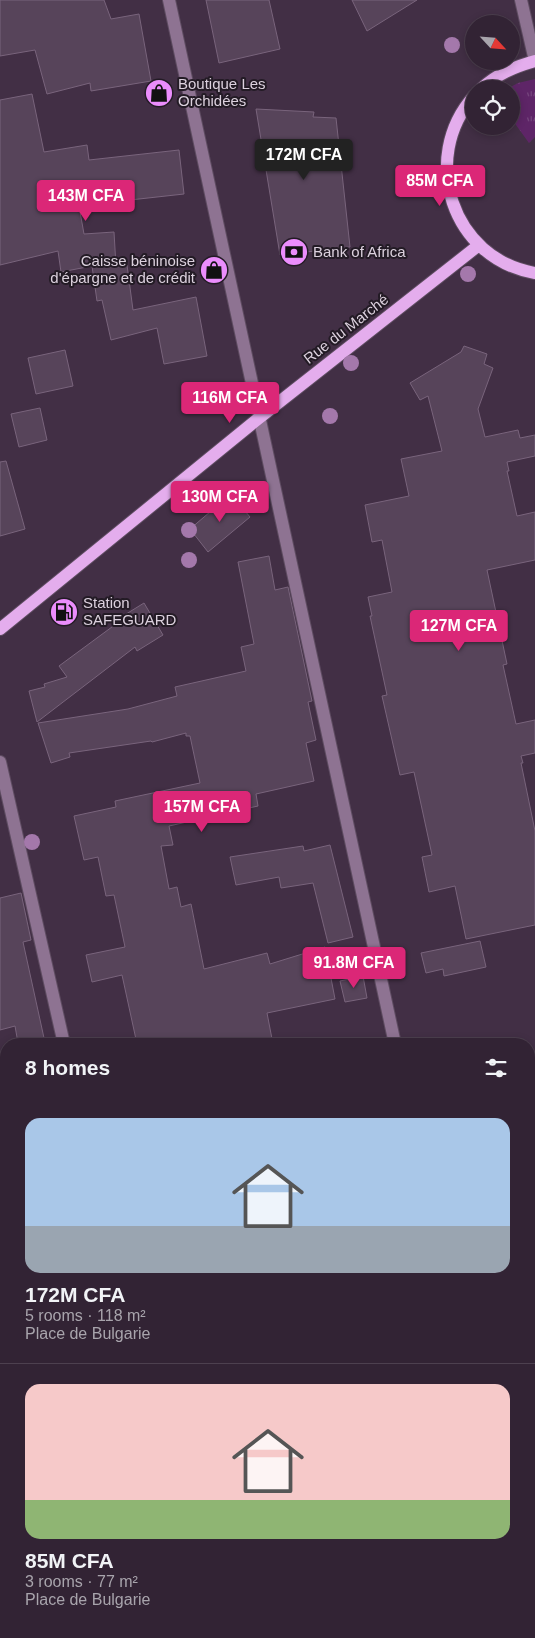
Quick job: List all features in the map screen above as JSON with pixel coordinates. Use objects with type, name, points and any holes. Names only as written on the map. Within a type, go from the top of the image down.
[{"type":"main road","points":[[493,80],[504,72],[535,61]]},
{"type":"main road","points":[[465,108],[453,130],[448,149],[448,188],[457,213],[463,225],[479,245],[509,265],[535,273]]},
{"type":"main road","name":"Rue du Marché","points":[[0,629],[259,418],[479,245]]},
{"type":"street","points":[[169,0],[394,1038]]},
{"type":"street","points":[[521,0],[535,61]]},
{"type":"street","points":[[0,762],[63,1038]]},
{"type":"green space","points":[[535,79],[535,137],[529,143],[520,130],[520,83]]},
{"type":"building","points":[[0,0],[104,0],[111,19],[139,14],[151,81],[91,91],[90,83],[47,94],[35,50],[0,56]]},
{"type":"building","points":[[206,0],[269,0],[280,49],[219,63]]},
{"type":"building","points":[[352,0],[417,0],[367,31]]},
{"type":"building","points":[[32,94],[44,152],[87,145],[89,160],[179,150],[184,194],[121,201],[120,188],[77,195],[84,234],[114,232],[116,266],[127,265],[133,310],[196,297],[207,356],[164,364],[157,328],[111,340],[102,300],[97,301],[92,266],[61,272],[58,251],[0,265],[0,100]]},
{"type":"building","points":[[256,109],[314,112],[313,117],[336,118],[350,247],[280,255]]},
{"type":"building","points":[[464,346],[487,354],[484,364],[493,368],[478,409],[485,437],[518,430],[520,438],[535,435],[535,456],[507,462],[509,471],[507,471],[517,516],[535,512],[535,560],[487,570],[507,664],[503,665],[516,724],[535,720],[535,753],[521,756],[523,763],[521,763],[535,831],[535,925],[466,939],[455,886],[429,892],[422,857],[432,855],[414,772],[400,775],[382,696],[387,695],[370,616],[372,616],[368,597],[392,592],[382,540],[372,542],[365,505],[409,496],[401,459],[442,451],[428,396],[420,400],[410,383],[461,352]]},
{"type":"building","points":[[65,350],[73,386],[36,394],[28,358]]},
{"type":"building","points":[[40,408],[47,440],[19,447],[11,414]]},
{"type":"building","points":[[6,461],[25,529],[0,536],[0,462]]},
{"type":"building","points":[[231,494],[250,517],[208,552],[190,529]]},
{"type":"building","points":[[269,556],[275,590],[288,587],[312,701],[308,702],[316,740],[306,743],[314,781],[256,794],[258,806],[169,826],[173,845],[161,846],[169,889],[177,887],[181,907],[191,904],[204,969],[267,953],[270,964],[325,947],[335,999],[267,1013],[272,1038],[136,1038],[122,975],[92,982],[86,955],[125,947],[114,895],[106,896],[98,857],[84,860],[74,816],[116,807],[115,801],[200,783],[190,736],[186,736],[186,733],[152,742],[69,753],[70,757],[51,763],[38,723],[128,709],[177,696],[175,687],[246,671],[241,647],[254,644],[238,562]]},
{"type":"building","points":[[144,603],[163,635],[137,651],[135,647],[37,722],[29,691],[45,687],[44,684],[67,677],[59,666],[120,621],[118,619]]},
{"type":"building","points":[[330,845],[353,937],[328,943],[313,883],[281,888],[279,877],[236,885],[230,857],[303,846],[304,851]]},
{"type":"building","points":[[21,893],[31,940],[23,942],[44,1038],[17,1038],[15,1026],[0,1030],[0,898]]},
{"type":"building","points":[[480,941],[486,967],[444,976],[443,969],[426,973],[421,953]]},
{"type":"building","points":[[363,976],[367,998],[345,1002],[340,981]]},
{"type":"place","name":"Boutique Les Orchidées","points":[[159,93]]},
{"type":"place","name":"Bank of Africa","points":[[294,252]]},
{"type":"place","name":"Caisse béninoise d'épargne et de crédit","points":[[214,270]]},
{"type":"place","name":"Station SAFEGUARD","points":[[64,612]]}]
